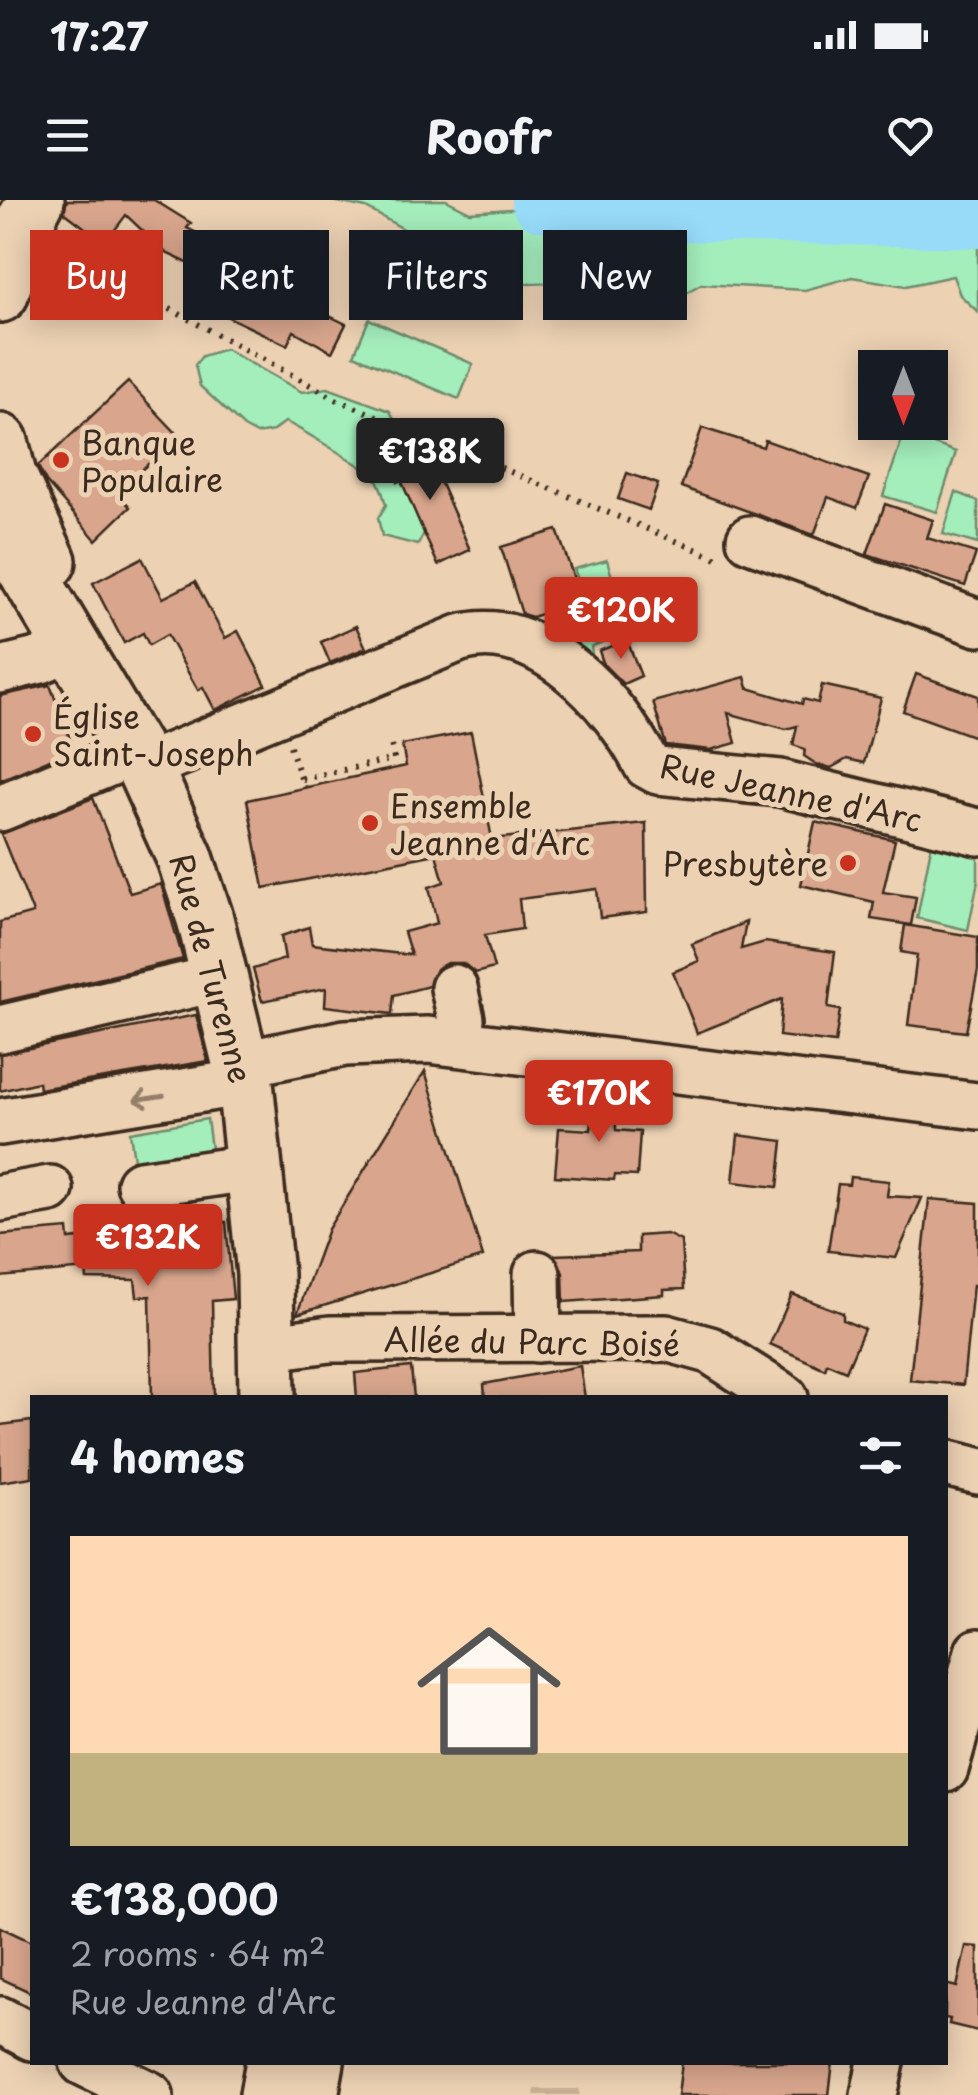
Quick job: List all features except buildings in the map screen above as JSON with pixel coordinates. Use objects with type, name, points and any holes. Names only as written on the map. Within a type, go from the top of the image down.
[{"type":"main road","name":"Rue de Turenne","points":[[0,442],[8,474],[55,573],[68,636]]},
{"type":"main road","name":"Rue de Turenne","points":[[0,526],[39,597],[68,636],[139,757],[185,858],[244,1073],[265,1274],[266,1373]]},
{"type":"main road","points":[[268,2095],[273,2065]]},
{"type":"main road","points":[[310,2095],[315,2065]]},
{"type":"street","points":[[738,550],[978,623]]},
{"type":"street","name":"Rue Jeanne d'Arc","points":[[0,808],[109,763],[139,757],[460,638],[504,634],[587,682],[604,700],[646,765],[658,770],[780,783],[978,832]]},
{"type":"street","points":[[0,670],[41,660],[68,636]]},
{"type":"street","points":[[0,1028],[219,978]]},
{"type":"street","points":[[454,988],[460,1019],[458,1043]]},
{"type":"street","points":[[0,1122],[244,1073],[345,1043],[428,1040],[978,1106]]},
{"type":"street","points":[[140,1184],[256,1166]]},
{"type":"street","points":[[0,1198],[50,1189]]},
{"type":"street","points":[[536,1274],[538,1339]]},
{"type":"street","name":"Allée du Parc Boisé","points":[[266,1373],[330,1339],[666,1338],[693,1343],[780,1395]]},
{"type":"street","points":[[948,1464],[978,1471]]},
{"type":"street","points":[[948,1758],[978,1652]]},
{"type":"street","points":[[0,2020],[30,2036]]},
{"type":"street","points":[[89,2065],[131,2091]]},
{"type":"street","points":[[294,2095],[299,2065]]},
{"type":"street","points":[[874,2095],[880,2065]]},
{"type":"path","points":[[19,255],[338,400],[738,550]]},
{"type":"path","points":[[288,741],[303,783],[394,759],[390,738]]},
{"type":"green space","points":[[328,200],[446,200],[470,212],[526,208],[562,221],[604,212],[671,220],[727,200],[834,200],[824,205],[901,211],[899,200],[969,200],[964,207],[928,219],[953,235],[978,234],[978,312],[960,295],[953,276],[906,286],[852,277],[805,290],[701,284],[687,292],[687,230],[543,230],[543,283],[528,284],[523,283],[523,230],[405,230],[366,208]]},
{"type":"green space","points":[[371,320],[473,364],[459,399],[354,355]]},
{"type":"green space","points":[[225,349],[302,392],[328,388],[390,411],[399,430],[401,458],[428,525],[418,545],[382,536],[378,518],[386,505],[374,476],[285,422],[273,431],[257,434],[244,427],[200,386],[195,365],[202,356]]},
{"type":"green space","points":[[902,440],[923,440],[956,452],[937,512],[883,496]]},
{"type":"green space","points":[[956,492],[978,501],[978,544],[943,534]]},
{"type":"green space","points":[[607,560],[628,631],[591,647],[593,662],[536,626],[589,609],[574,569]]},
{"type":"green space","points":[[932,842],[978,851],[978,881],[968,930],[917,918]]},
{"type":"green space","points":[[207,1119],[212,1156],[135,1167],[130,1132]]},
{"type":"water","points":[[969,200],[978,200],[978,234],[953,235],[927,219],[964,207]]},
{"type":"waterway","points":[[542,200],[623,209],[978,217]]},
{"type":"tunnel","points":[[557,2089],[557,2095]]},
{"type":"place","name":"Banque Populaire","points":[[61,460]]},
{"type":"place","name":"Église Saint-Joseph","points":[[33,734]]},
{"type":"place","name":"Ensemble Jeanne d'Arc","points":[[370,823]]},
{"type":"place","name":"Presbytère","points":[[848,863]]}]
